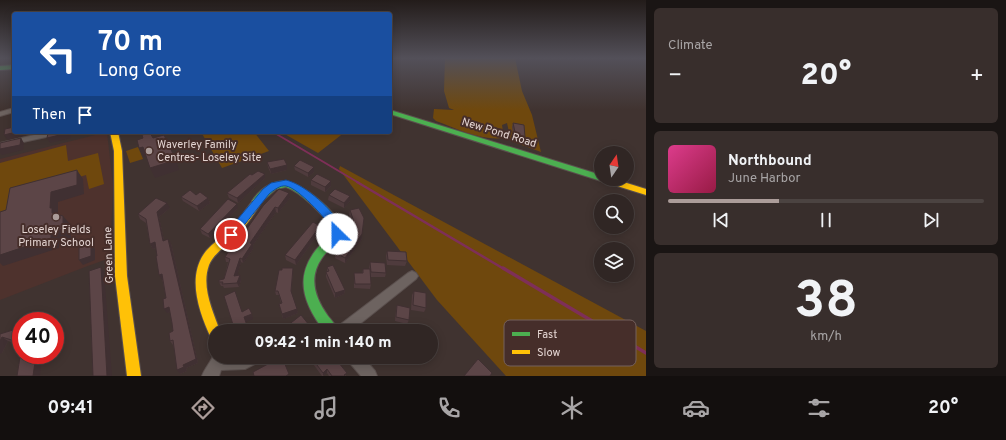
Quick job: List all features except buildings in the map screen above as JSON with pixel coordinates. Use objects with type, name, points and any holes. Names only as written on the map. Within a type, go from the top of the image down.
[{"type":"street","points":[[0,114],[12,111]]},
{"type":"street","name":"New Pond Road","points":[[392,113],[594,176]]},
{"type":"street","points":[[0,145],[48,134]]},
{"type":"street","name":"Green Lane","points":[[114,134],[119,158],[121,276],[134,376]]},
{"type":"street","points":[[212,324],[201,287],[202,269],[209,255],[238,228],[266,191],[274,185],[286,183],[298,188],[331,218],[338,228],[337,234],[312,262],[307,287],[311,302],[326,324]]},
{"type":"street","name":"New Pond Road","points":[[626,186],[646,192]]},
{"type":"street","points":[[350,324],[412,276]]},
{"type":"street","points":[[209,376],[216,364]]},
{"type":"street","points":[[360,364],[370,376]]},
{"type":"shaded area","points":[[444,76],[519,76],[522,91],[532,115],[541,152],[511,141],[507,123],[502,125],[504,138],[487,138],[470,134],[436,121],[433,118],[434,109],[454,110],[449,108],[444,91]]},
{"type":"shaded area","name":"Loseley Fields Primary School","points":[[99,134],[107,134],[113,186],[110,258],[0,300],[0,159]]},
{"type":"shaded area","points":[[202,134],[256,134],[269,151],[222,168]]},
{"type":"shaded area","points":[[285,134],[342,134],[318,153]]},
{"type":"shaded area","points":[[66,145],[68,161],[98,153],[104,184],[89,189],[86,175],[14,197],[13,216],[0,220],[0,163]]},
{"type":"shaded area","points":[[138,147],[143,159],[130,163],[126,151]]},
{"type":"shaded area","points":[[340,166],[626,320],[504,320],[504,366],[636,366],[636,326],[646,331],[646,376],[506,376],[437,300],[339,169]]},
{"type":"waterway","points":[[276,134],[359,183]]},
{"type":"waterway","points":[[357,182],[504,269]]},
{"type":"waterway","points":[[503,268],[590,320]]},
{"type":"waterway","points":[[636,347],[646,353]]},
{"type":"traffic: fast","points":[[392,113],[594,176]]},
{"type":"traffic: fast","points":[[257,201],[265,192],[279,184],[293,186],[322,209],[338,228],[334,237],[314,261],[308,282],[309,292],[313,302],[326,324]]},
{"type":"traffic: slow","points":[[114,134],[118,151],[121,276],[134,376]]},
{"type":"traffic: slow","points":[[627,186],[646,192]]},
{"type":"traffic: slow","points":[[212,324],[202,294],[201,283],[204,263],[210,254],[238,228],[257,201]]},
{"type":"place","name":"Waverley Family Centres- Loseley Site","points":[[149,151]]},
{"type":"place","name":"Loseley Fields Primary School","points":[[56,217]]},
{"type":"route","points":[[231,235],[266,191],[274,185],[280,183],[293,184],[298,188],[331,218],[338,228],[337,234]]}]
